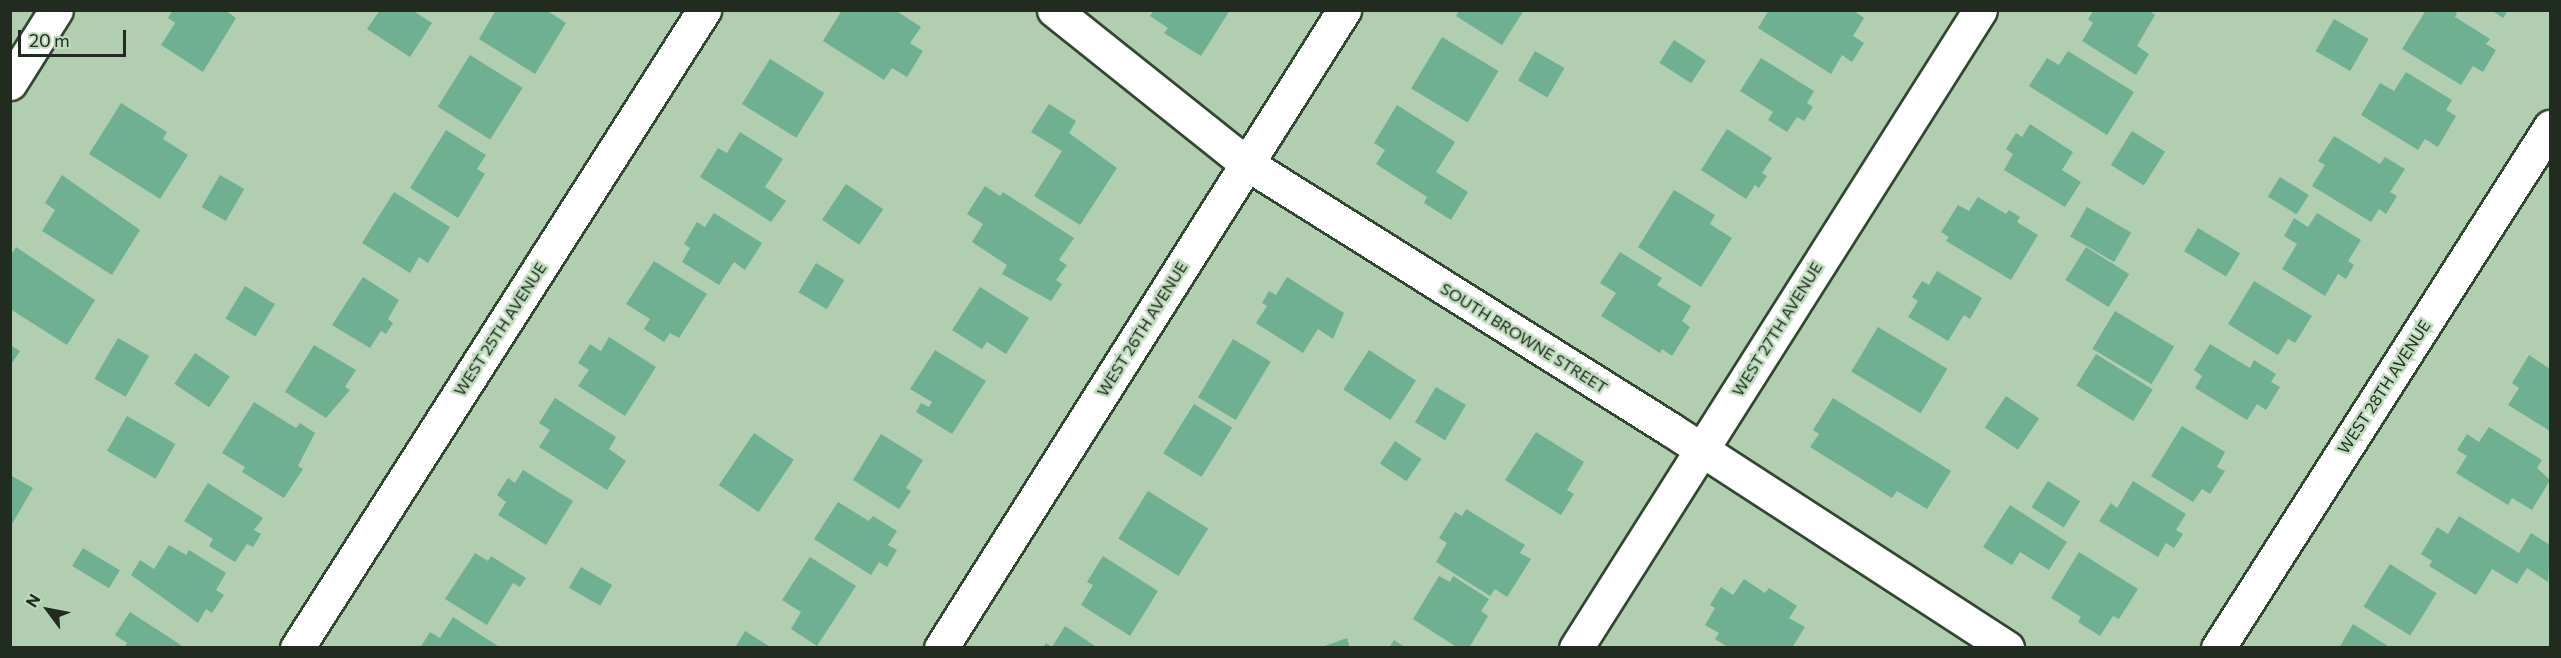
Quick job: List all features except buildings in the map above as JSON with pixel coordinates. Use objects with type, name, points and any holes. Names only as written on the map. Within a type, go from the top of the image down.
[{"type":"street","points":[[10,83],[56,10]]},
{"type":"street","name":"WEST 25TH AVENUE","points":[[297,648],[704,10]]},
{"type":"street","name":"SOUTH BROWNE STREET","points":[[1054,10],[1246,163],[1701,449],[2007,648]]},
{"type":"street","name":"WEST 26TH AVENUE","points":[[941,648],[1344,10]]},
{"type":"street","name":"WEST 27TH AVENUE","points":[[1576,648],[1980,10]]},
{"type":"street","name":"WEST 28TH AVENUE","points":[[2217,648],[2550,127]]}]
